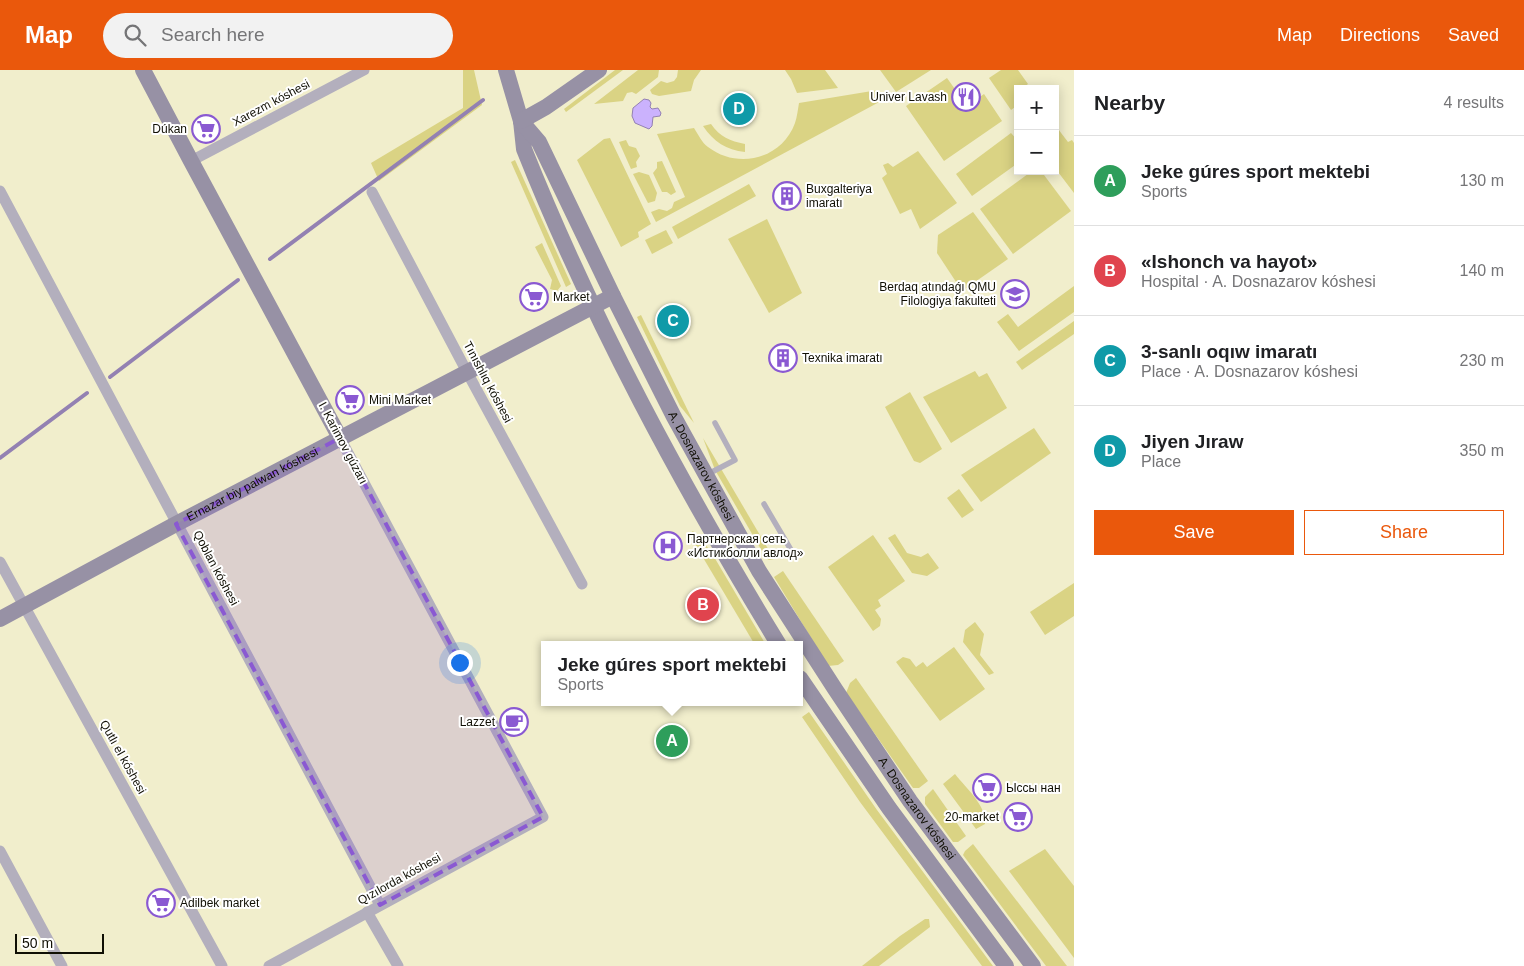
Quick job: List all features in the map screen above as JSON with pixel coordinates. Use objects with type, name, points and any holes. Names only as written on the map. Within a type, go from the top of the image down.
[{"type":"main road","name":"I. Karimov gúzarı","points":[[143,70],[340,438]]},
{"type":"main road","name":"A. Dosnazarov kóshesi","points":[[506,70],[521,121],[524,150],[592,307],[684,484],[740,582],[777,641]]},
{"type":"main road","points":[[521,121],[546,107],[599,70]]},
{"type":"main road","name":"A. Dosnazarov kóshesi","points":[[521,121],[539,142],[674,417],[759,571],[910,801],[1033,966]]},
{"type":"main road","name":"Ernazar biy palwan kóshesi","points":[[0,619],[176,524],[613,296]]},
{"type":"main road","name":"A. Dosnazarov kóshesi","points":[[803,682],[889,808],[1006,966]]},
{"type":"street","name":"Xarezm kóshesi","points":[[191,161],[364,70]]},
{"type":"street","name":"Qoblan kóshesi","points":[[0,191],[380,905]]},
{"type":"street","name":"Tınıshlıq kóshesi","points":[[372,192],[582,584]]},
{"type":"street","name":"I. Karimov gúzarı","points":[[340,438],[543,816]]},
{"type":"street","name":"Qutlı el kóshesi","points":[[0,562],[222,966]]},
{"type":"street","name":"Qızılorda kóshesi","points":[[269,966],[543,816]]},
{"type":"street","points":[[0,851],[62,966]]},
{"type":"street","points":[[367,912],[398,966]]},
{"type":"lane","points":[[706,475],[735,460],[715,423]]},
{"type":"lane","points":[[764,504],[794,555]]},
{"type":"highlighted area","points":[[340,438],[543,817],[380,905],[176,524]]},
{"type":"shaded area","points":[[463,70],[474,70],[482,105],[379,181],[371,163],[463,108]]},
{"type":"shaded area","points":[[615,70],[623,70],[566,112],[564,109]]},
{"type":"shaded area","points":[[638,70],[659,70],[658,77],[636,94],[632,92],[627,93],[623,101],[594,104]]},
{"type":"shaded area","points":[[678,70],[701,70],[694,80],[691,91],[659,96],[652,94],[650,90],[661,81],[667,83],[674,81]]},
{"type":"shaded area","points":[[785,70],[825,70],[838,88],[797,93]]},
{"type":"shaded area","points":[[880,70],[931,70],[896,92]]},
{"type":"shaded area","points":[[1001,70],[1018,70],[1028,84],[1014,85],[1014,108],[1011,110],[989,78]]},
{"type":"shaded area","points":[[947,78],[967,106],[984,94],[1002,121],[944,161],[906,106]]},
{"type":"shaded area","points":[[878,90],[883,100],[656,222],[651,212],[659,209],[667,211],[672,208],[674,202],[685,197],[657,134],[694,128],[706,145],[720,154],[732,158],[758,157],[780,145],[789,135],[795,123],[799,103]]},
{"type":"shaded area","points":[[644,99],[649,100],[652,109],[658,108],[661,113],[660,116],[653,117],[652,126],[649,129],[635,123],[632,116],[633,108]]},
{"type":"shaded area","points":[[711,124],[726,138],[745,144],[745,152],[726,147],[716,141],[703,126]]},
{"type":"shaded area","points":[[1059,130],[1068,142],[1072,140],[1074,143],[1074,193],[1059,173]]},
{"type":"shaded area","points":[[1011,133],[1014,136],[1014,166],[972,196],[956,174]]},
{"type":"shaded area","points":[[610,138],[651,224],[638,232],[639,237],[621,247],[577,160],[604,139]]},
{"type":"shaded area","points":[[626,140],[629,146],[636,148],[640,156],[636,162],[637,167],[631,169],[619,142]]},
{"type":"shaded area","points":[[918,151],[957,203],[920,229],[911,209],[900,214],[882,178],[887,174],[883,165],[888,163],[893,167]]},
{"type":"shaded area","points":[[515,160],[571,284],[566,287],[511,162]]},
{"type":"shaded area","points":[[662,161],[676,192],[671,195],[667,192],[662,192],[653,173],[657,168],[657,162]]},
{"type":"shaded area","points":[[639,172],[649,175],[657,193],[655,201],[648,203],[633,174]]},
{"type":"shaded area","points":[[1027,175],[1044,175],[1071,211],[1013,254],[980,209]]},
{"type":"shaded area","points":[[749,184],[756,196],[678,239],[672,227]]},
{"type":"shaded area","points":[[973,212],[1008,259],[962,291],[937,253],[938,235]]},
{"type":"shaded area","points":[[767,219],[802,293],[769,313],[728,239]]},
{"type":"shaded area","points":[[666,230],[673,243],[652,254],[645,240]]},
{"type":"shaded area","points":[[542,243],[561,286],[557,291],[550,289],[552,280],[535,247]]},
{"type":"shaded area","points":[[1074,286],[1074,312],[1019,351],[997,322],[1008,314],[1018,327]]},
{"type":"shaded area","points":[[641,315],[694,423],[680,406],[637,317]]},
{"type":"shaded area","points":[[1074,321],[1074,334],[1022,370],[1016,362]]},
{"type":"shaded area","points":[[975,371],[979,377],[987,373],[1007,408],[951,443],[923,397]]},
{"type":"shaded area","points":[[910,392],[942,449],[920,463],[914,461],[885,407]]},
{"type":"shaded area","points":[[1034,428],[1051,453],[981,502],[961,475]]},
{"type":"shaded area","points":[[703,438],[774,559],[769,560],[766,558],[715,470]]},
{"type":"shaded area","points":[[959,489],[974,510],[962,518],[947,498]]},
{"type":"shaded area","points":[[693,531],[710,550],[764,641],[753,641],[689,534]]},
{"type":"shaded area","points":[[895,534],[907,553],[921,557],[928,553],[939,568],[927,576],[912,573],[888,538]]},
{"type":"shaded area","points":[[873,535],[905,581],[878,600],[881,606],[875,610],[881,619],[880,626],[873,631],[828,567]]},
{"type":"shaded area","points":[[783,571],[844,661],[838,665],[828,666],[774,577]]},
{"type":"shaded area","points":[[1074,583],[1074,616],[1045,635],[1030,612]]},
{"type":"shaded area","points":[[975,622],[984,634],[980,655],[994,673],[989,675],[963,642],[965,630]]},
{"type":"shaded area","points":[[954,647],[985,689],[940,721],[896,662],[903,657],[910,659],[916,667],[923,662],[927,667]]},
{"type":"shaded area","points":[[856,678],[928,781],[919,788],[913,788],[846,693],[850,683]]},
{"type":"shaded area","points":[[809,712],[877,810],[993,966],[982,966],[860,802],[802,717]]},
{"type":"shaded area","points":[[955,774],[975,797],[983,811],[985,824],[976,829],[943,784]]},
{"type":"shaded area","points":[[933,789],[966,836],[958,842],[953,842],[925,804],[925,797]]},
{"type":"shaded area","points":[[973,844],[1067,966],[1046,966],[963,855]]},
{"type":"shaded area","points":[[1045,849],[1074,886],[1074,958],[1009,871]]},
{"type":"shaded area","points":[[925,919],[929,919],[930,927],[879,966],[862,966],[900,936]]},
{"type":"waterway","points":[[270,259],[483,100]]},
{"type":"waterway","points":[[110,377],[238,280]]},
{"type":"waterway","points":[[0,458],[87,393]]},
{"type":"place","name":"Univer Lavash","points":[[966,97]]},
{"type":"place","name":"Jiyen Jıraw","points":[[739,109]]},
{"type":"place","name":"Dúkan","points":[[206,129]]},
{"type":"place","name":"Buxgalteriya imaratı","points":[[787,196]]},
{"type":"place","name":"Berdaq atındaǵı QMU Filologiya fakulteti","points":[[1015,294]]},
{"type":"place","name":"Market","points":[[534,297]]},
{"type":"place","name":"3-sanlı oqıw imaratı","points":[[673,321]]},
{"type":"place","name":"Texnika imaratı","points":[[783,358]]},
{"type":"place","name":"Mini Market","points":[[350,400]]},
{"type":"place","name":"Партнерская сеть «Истикболли авлод»","points":[[668,546]]},
{"type":"place","name":"«Ishonch va hayot»","points":[[703,605]]},
{"type":"place","name":"Lazzet","points":[[514,722]]},
{"type":"place","name":"Jeke gúres sport mektebi","points":[[672,741]]},
{"type":"place","name":"Ыссы нан","points":[[987,788]]},
{"type":"place","name":"20-market","points":[[1018,817]]},
{"type":"place","name":"Adilbek market","points":[[161,903]]}]
